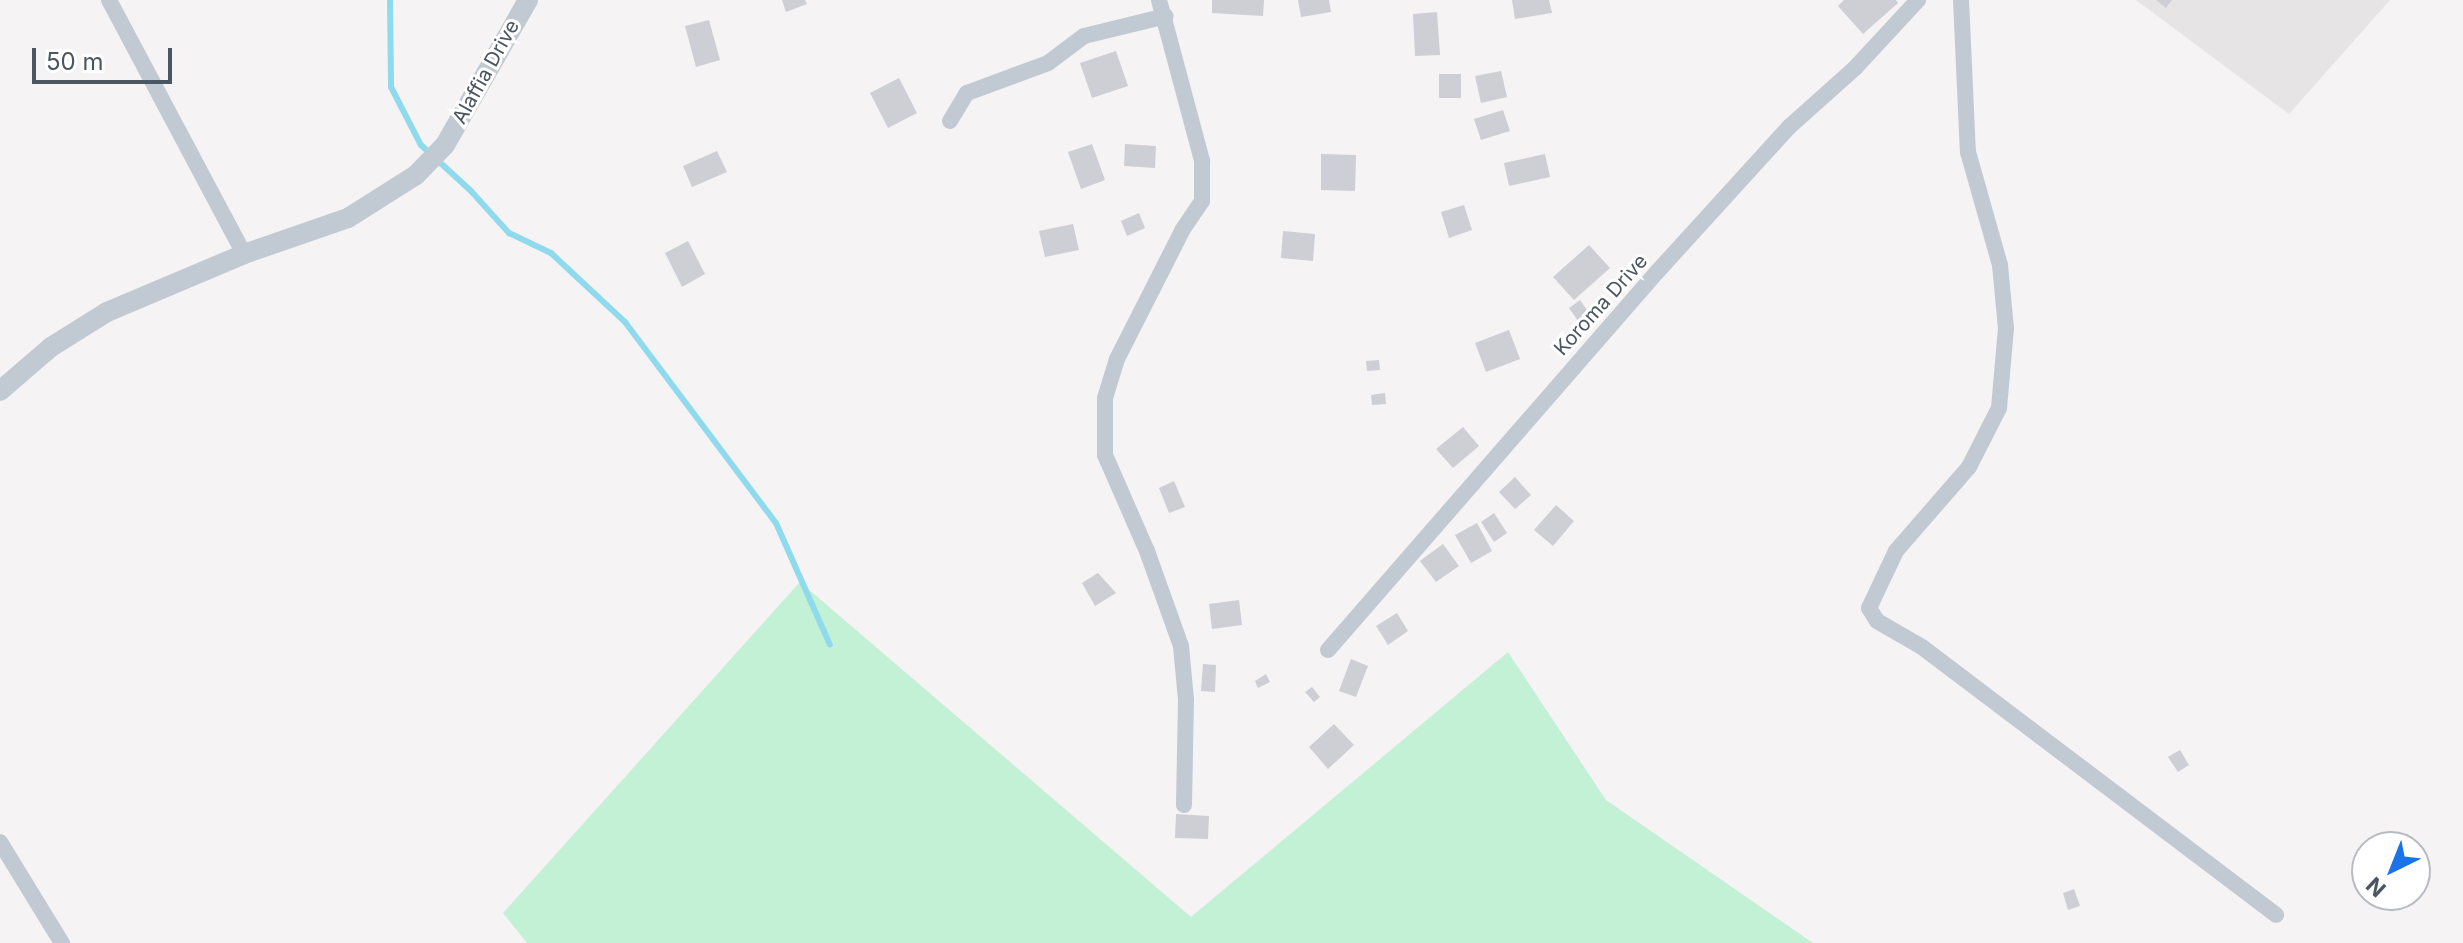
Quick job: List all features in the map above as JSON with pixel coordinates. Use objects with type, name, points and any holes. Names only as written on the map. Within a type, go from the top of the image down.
[{"type":"street","points":[[109,0],[244,254]]},
{"type":"street","name":"Alaffia Drive","points":[[0,391],[79,327],[244,254],[348,218],[416,175],[445,145],[528,0]]},
{"type":"street","name":"Koroma Drive","points":[[1328,650],[1657,272],[1789,127],[1855,68],[1918,0]]},
{"type":"street","points":[[1961,0],[1968,152],[2000,265],[2006,328],[1999,408],[1969,467],[1896,551],[1869,608],[1877,621],[1922,647],[2276,915]]},
{"type":"street","points":[[950,121],[967,93],[1048,63],[1084,36],[1163,8],[1202,161],[1202,201],[1182,231],[1117,359],[1105,398],[1105,455],[1153,566],[1181,646],[1186,700],[1184,805]]},
{"type":"street","points":[[0,842],[62,943]]},
{"type":"shaded area","points":[[2136,0],[2390,0],[2289,114]]},
{"type":"green space","points":[[800,582],[1191,917],[1508,652],[1606,800],[1813,943],[527,943],[503,913]]},
{"type":"building","points":[[782,0],[805,0],[807,4],[786,12]]},
{"type":"building","points":[[1212,0],[1264,0],[1263,16],[1212,13]]},
{"type":"building","points":[[1298,0],[1329,0],[1331,12],[1301,17]]},
{"type":"building","points":[[1512,0],[1549,0],[1552,13],[1515,19]]},
{"type":"building","points":[[1844,0],[1896,0],[1898,3],[1863,34],[1838,6]]},
{"type":"building","points":[[2156,0],[2172,0],[2166,8]]},
{"type":"building","points":[[1437,12],[1440,55],[1415,56],[1413,14]]},
{"type":"building","points":[[709,20],[720,60],[696,67],[685,26]]},
{"type":"building","points":[[1116,51],[1128,86],[1092,98],[1080,63]]},
{"type":"building","points":[[1501,71],[1507,97],[1481,103],[1475,76]]},
{"type":"building","points":[[1439,74],[1461,74],[1461,98],[1439,98]]},
{"type":"building","points":[[899,78],[917,113],[888,128],[870,93]]},
{"type":"building","points":[[1503,110],[1510,131],[1481,140],[1474,119]]},
{"type":"building","points":[[1092,144],[1105,180],[1081,189],[1068,152]]},
{"type":"building","points":[[1125,144],[1156,146],[1155,168],[1124,166]]},
{"type":"building","points":[[717,151],[727,172],[692,187],[683,166]]},
{"type":"building","points":[[1321,154],[1356,155],[1355,191],[1321,190]]},
{"type":"building","points":[[1545,154],[1550,177],[1509,186],[1504,163]]},
{"type":"building","points":[[1464,205],[1472,230],[1449,238],[1441,212]]},
{"type":"building","points":[[1139,213],[1145,228],[1127,236],[1121,221]]},
{"type":"building","points":[[1073,224],[1079,250],[1045,257],[1039,231]]},
{"type":"building","points":[[1283,231],[1315,234],[1313,261],[1281,258]]},
{"type":"building","points":[[688,241],[705,274],[682,287],[665,253]]},
{"type":"building","points":[[1589,245],[1610,268],[1574,300],[1553,277]]},
{"type":"building","points":[[1580,300],[1594,320],[1583,328],[1569,308]]},
{"type":"building","points":[[1509,330],[1520,359],[1486,372],[1475,343]]},
{"type":"building","points":[[1379,360],[1380,370],[1367,371],[1366,361]]},
{"type":"building","points":[[1385,393],[1386,404],[1372,405],[1371,395]]},
{"type":"building","points":[[1463,427],[1479,446],[1453,468],[1436,449]]},
{"type":"building","points":[[1515,477],[1531,495],[1515,509],[1499,492]]},
{"type":"building","points":[[1174,481],[1185,507],[1169,513],[1159,488]]},
{"type":"building","points":[[1556,505],[1574,521],[1553,546],[1534,530]]},
{"type":"building","points":[[1494,513],[1507,533],[1494,542],[1481,522]]},
{"type":"building","points":[[1477,523],[1492,551],[1471,563],[1455,535]]},
{"type":"building","points":[[1443,544],[1459,566],[1436,582],[1420,561]]},
{"type":"building","points":[[1098,573],[1116,593],[1095,606],[1082,583]]},
{"type":"building","points":[[1239,600],[1242,625],[1212,629],[1209,604]]},
{"type":"building","points":[[1397,613],[1408,631],[1388,645],[1376,626]]},
{"type":"building","points":[[1351,659],[1368,666],[1356,697],[1339,691]]},
{"type":"building","points":[[1203,664],[1216,665],[1215,692],[1201,691]]},
{"type":"building","points":[[1266,674],[1270,682],[1258,688],[1255,681]]},
{"type":"building","points":[[1312,687],[1320,697],[1314,702],[1305,692]]},
{"type":"building","points":[[1334,724],[1354,745],[1328,769],[1309,747]]},
{"type":"building","points":[[2180,750],[2189,765],[2178,772],[2168,757]]},
{"type":"building","points":[[1176,814],[1209,816],[1208,839],[1175,838]]},
{"type":"building","points":[[2074,889],[2080,906],[2068,910],[2063,893]]},
{"type":"waterway","points":[[390,0],[391,87],[421,145],[471,191],[509,233],[551,253],[625,322],[776,523],[830,645]]}]
